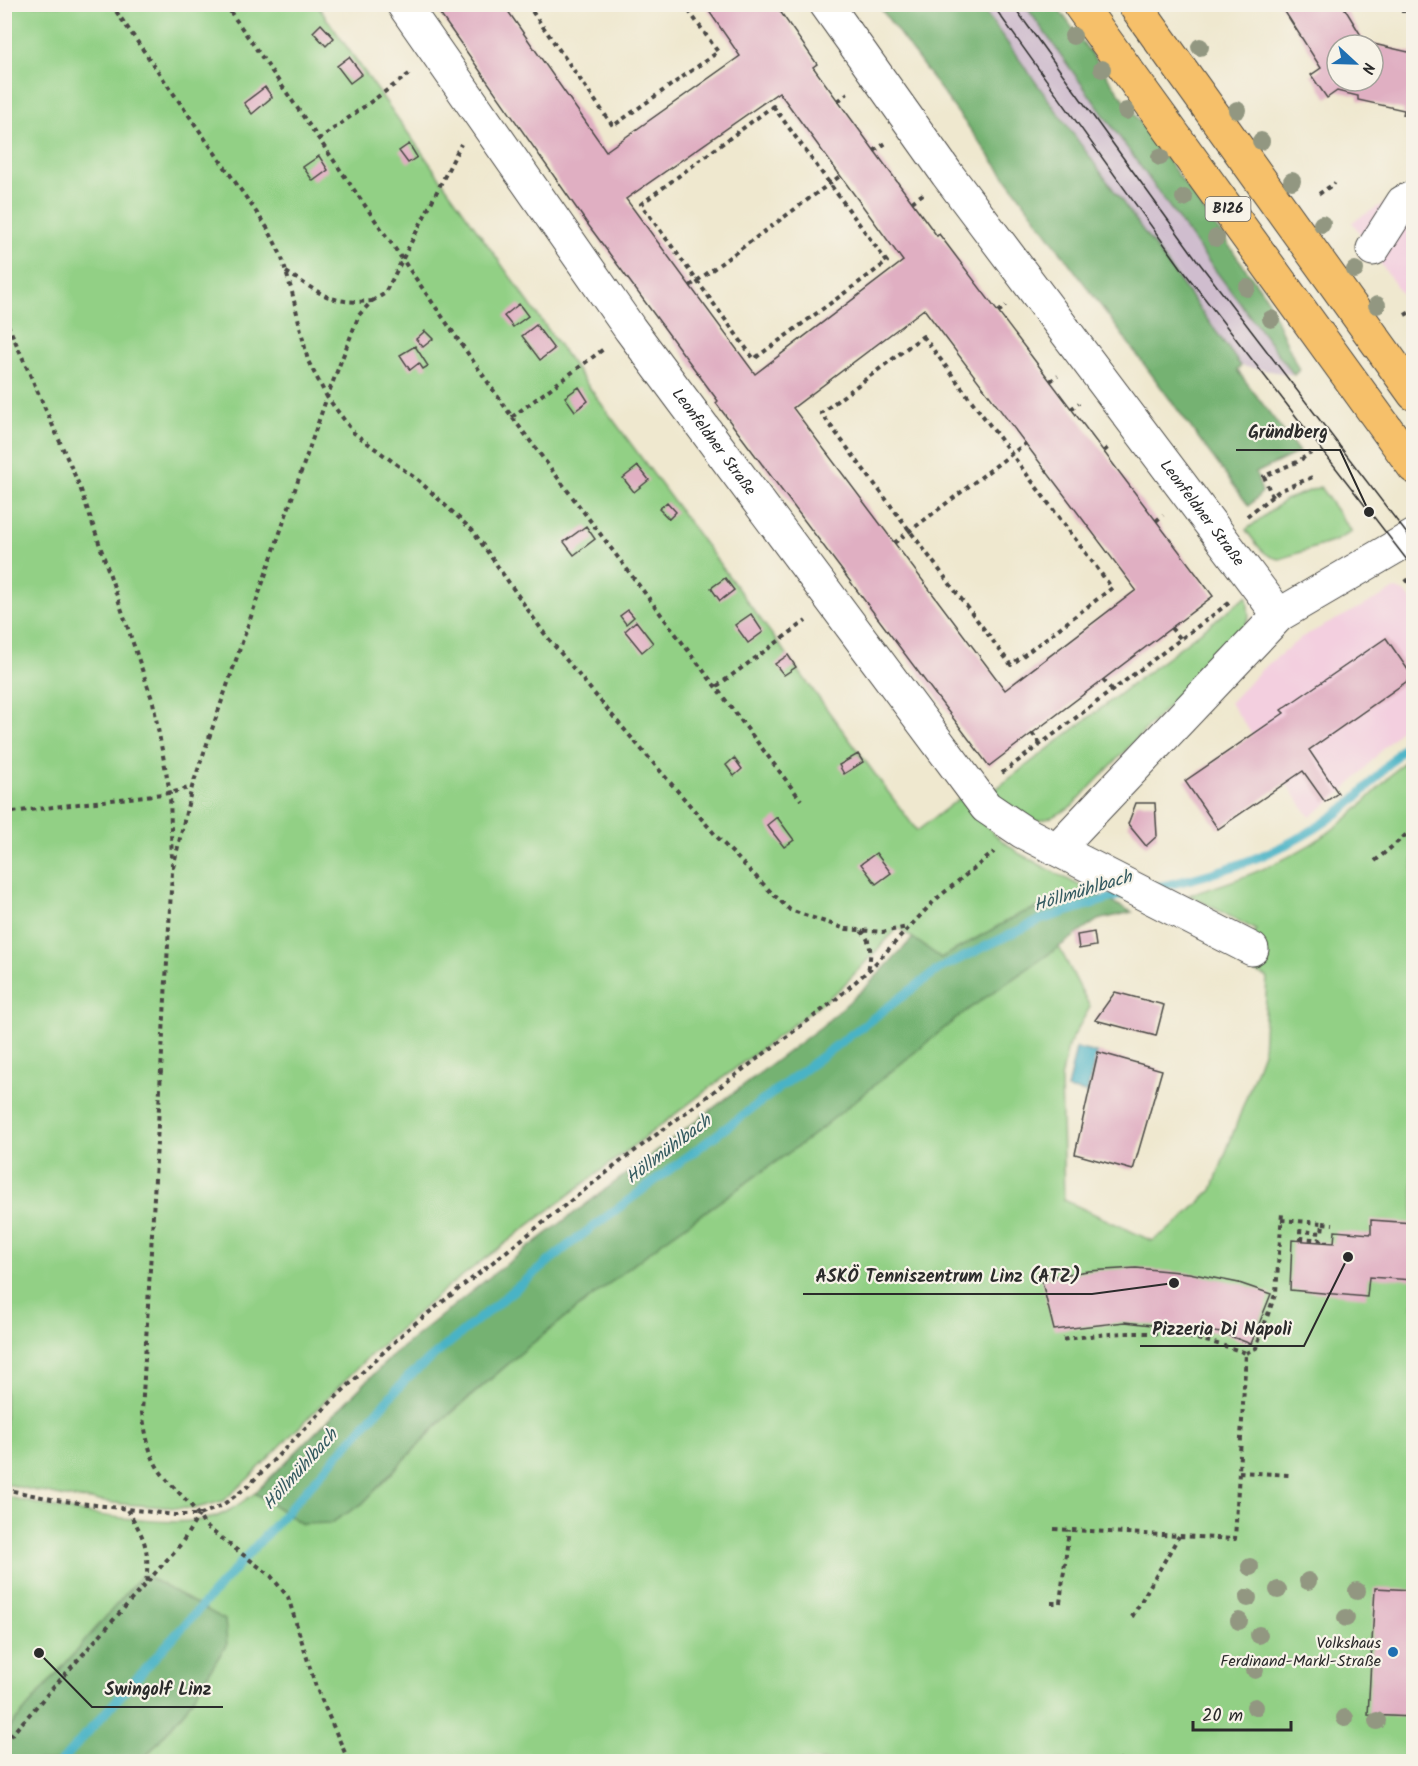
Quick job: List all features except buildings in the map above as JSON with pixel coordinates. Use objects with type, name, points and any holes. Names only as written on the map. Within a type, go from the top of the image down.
[{"type":"main road","name":"B126","points":[[1079,4],[1413,467]]},
{"type":"main road","name":"B126","points":[[1134,4],[1413,394]]},
{"type":"street","name":"Leonfeldner Straße","points":[[403,4],[630,329],[975,792],[1003,820],[1023,832],[1252,949]]},
{"type":"street","name":"Leonfeldner Straße","points":[[826,4],[947,174],[1279,615]]},
{"type":"street","points":[[1373,249],[1403,202],[1413,196]]},
{"type":"street","points":[[1057,849],[1279,615],[1413,536]]},
{"type":"path","points":[[111,4],[268,229],[285,272],[308,361],[327,397],[354,433],[419,481],[473,531],[544,633],[609,712],[719,839],[790,910],[846,929],[882,932],[908,927]]},
{"type":"path","points":[[225,4],[512,417],[801,800]]},
{"type":"path","points":[[527,4],[613,126],[718,52],[684,4]]},
{"type":"path","points":[[1396,4],[1400,11],[1413,11]]},
{"type":"path","points":[[318,140],[439,53]]},
{"type":"path","points":[[773,106],[830,184],[887,262],[754,359],[641,204],[773,106]]},
{"type":"path","points":[[172,872],[192,787],[327,397],[359,315],[372,301],[384,294],[478,110]]},
{"type":"path","points":[[690,286],[840,176]]},
{"type":"path","points":[[1319,194],[1335,183]]},
{"type":"path","points":[[285,272],[322,296],[335,301],[372,301]]},
{"type":"path","points":[[1405,315],[1413,310]]},
{"type":"path","points":[[4,316],[80,487],[153,702],[170,793],[172,872],[142,1413],[148,1445],[159,1470],[199,1515],[204,1525],[271,1576],[288,1597],[316,1688],[349,1761]]},
{"type":"path","points":[[512,417],[630,329]]},
{"type":"path","points":[[923,336],[1011,454],[1112,588],[1011,665],[821,412],[923,336]]},
{"type":"path","points":[[894,543],[1026,443]]},
{"type":"path","points":[[1272,496],[1264,476],[1297,462],[1311,453]]},
{"type":"path","points":[[1220,537],[1272,496],[1315,476]]},
{"type":"path","points":[[1406,578],[1413,589]]},
{"type":"path","points":[[975,792],[1233,600]]},
{"type":"path","points":[[717,686],[834,601]]},
{"type":"path","points":[[1171,628],[1181,639]]},
{"type":"path","points":[[1103,680],[1112,690]]},
{"type":"path","points":[[1032,733],[1040,744]]},
{"type":"path","points":[[4,813],[170,793],[192,787]]},
{"type":"path","points":[[1375,861],[1413,828]]},
{"type":"path","points":[[4,1489],[56,1500],[175,1515],[199,1515],[221,1506],[246,1488],[379,1355],[435,1306],[620,1162],[834,1001],[868,971],[908,927],[957,880],[1023,832]]},
{"type":"path","points":[[861,931],[871,946],[868,971]]},
{"type":"path","points":[[1061,1340],[1112,1332],[1172,1334],[1218,1343],[1246,1353],[1256,1348],[1276,1292],[1282,1213]]},
{"type":"path","points":[[1281,1220],[1333,1224]]},
{"type":"path","points":[[1323,1223],[1322,1233],[1300,1231],[1300,1238],[1326,1240],[1326,1242]]},
{"type":"path","points":[[1054,1529],[1235,1539],[1246,1353]]},
{"type":"path","points":[[1239,1472],[1290,1475]]},
{"type":"path","points":[[127,1510],[146,1542],[149,1558],[146,1584]]},
{"type":"path","points":[[4,1743],[191,1532],[199,1515]]},
{"type":"path","points":[[1051,1603],[1060,1603],[1069,1530]]},
{"type":"path","points":[[1132,1617],[1179,1536]]},
{"type":"path","points":[[1119,1761],[1124,1755]]},
{"type":"shaded area","points":[[980,5],[1025,5],[1203,254],[1294,375],[1241,366]]},
{"type":"shaded area","points":[[1413,186],[1413,303],[1410,306],[1352,222]]},
{"type":"shaded area","points":[[1396,589],[1406,593],[1413,603],[1413,716],[1345,790],[1310,817],[1230,703],[1261,670],[1302,637]]},
{"type":"green space","points":[[5,5],[317,5],[583,379],[917,831],[965,794],[994,834],[1020,854],[1088,890],[1020,914],[941,958],[898,928],[840,989],[445,1289],[365,1360],[249,1478],[223,1501],[193,1509],[65,1497],[5,1484]]},
{"type":"green space","points":[[878,5],[980,5],[1241,366],[1237,370],[1299,452],[1256,473],[1262,492],[1249,506]]},
{"type":"green space","points":[[1025,5],[1056,5],[1266,297],[1299,370],[1294,375],[1203,254]]},
{"type":"green space","points":[[1320,487],[1352,532],[1335,541],[1280,559],[1264,552],[1246,530],[1285,500]]},
{"type":"green space","points":[[1247,596],[1249,617],[1244,627],[1073,805],[1048,818],[1038,821],[1028,820],[1009,811],[988,795]]},
{"type":"green space","points":[[1413,752],[1413,1761],[142,1761],[186,1709],[143,1574],[5,1733],[5,1496],[79,1512],[138,1520],[166,1521],[211,1518],[223,1514],[255,1493],[302,1524],[362,1504],[438,1425],[529,1346],[661,1243],[808,1139],[963,1013],[1059,947],[1090,1007],[1068,1046],[1061,1079],[1064,1200],[1152,1241],[1178,1223],[1212,1190],[1263,1052],[1267,977],[1241,967],[1256,930],[1189,895],[1251,874],[1309,845],[1354,812]]},
{"type":"green space","points":[[1088,890],[1132,912],[1098,920],[963,1013],[808,1139],[661,1243],[529,1346],[438,1424],[362,1504],[331,1523],[302,1524],[255,1493],[395,1353],[492,1275],[822,1026],[868,985],[913,938],[941,958],[1020,914]]},
{"type":"green space","points":[[143,1574],[225,1620],[227,1644],[186,1709],[142,1761],[5,1761],[5,1733]]},
{"type":"water","points":[[1076,1048],[1096,1053],[1087,1093],[1067,1089]]},
{"type":"waterway","name":"Höllmühlbach","points":[[1153,888],[1234,866],[1261,856],[1312,831],[1357,797],[1414,736]]},
{"type":"waterway","name":"Höllmühlbach","points":[[61,1762],[408,1377],[570,1244],[939,969],[1040,920],[1124,894]]},
{"type":"tram line","points":[[992,4],[1182,269],[1414,569]]},
{"type":"tram line","points":[[1012,4],[1197,260],[1414,543]]},
{"type":"place","name":"Gründberg","points":[[1369,512]]},
{"type":"place","name":"Pizzeria Di Napoli","points":[[1348,1257]]},
{"type":"place","name":"ASKÖ Tenniszentrum Linz (ATZ)","points":[[1174,1283]]},
{"type":"place","name":"Volkshaus Ferdinand-Markl-Straße","points":[[1393,1652]]},
{"type":"place","name":"Swingolf Linz","points":[[39,1653]]}]
